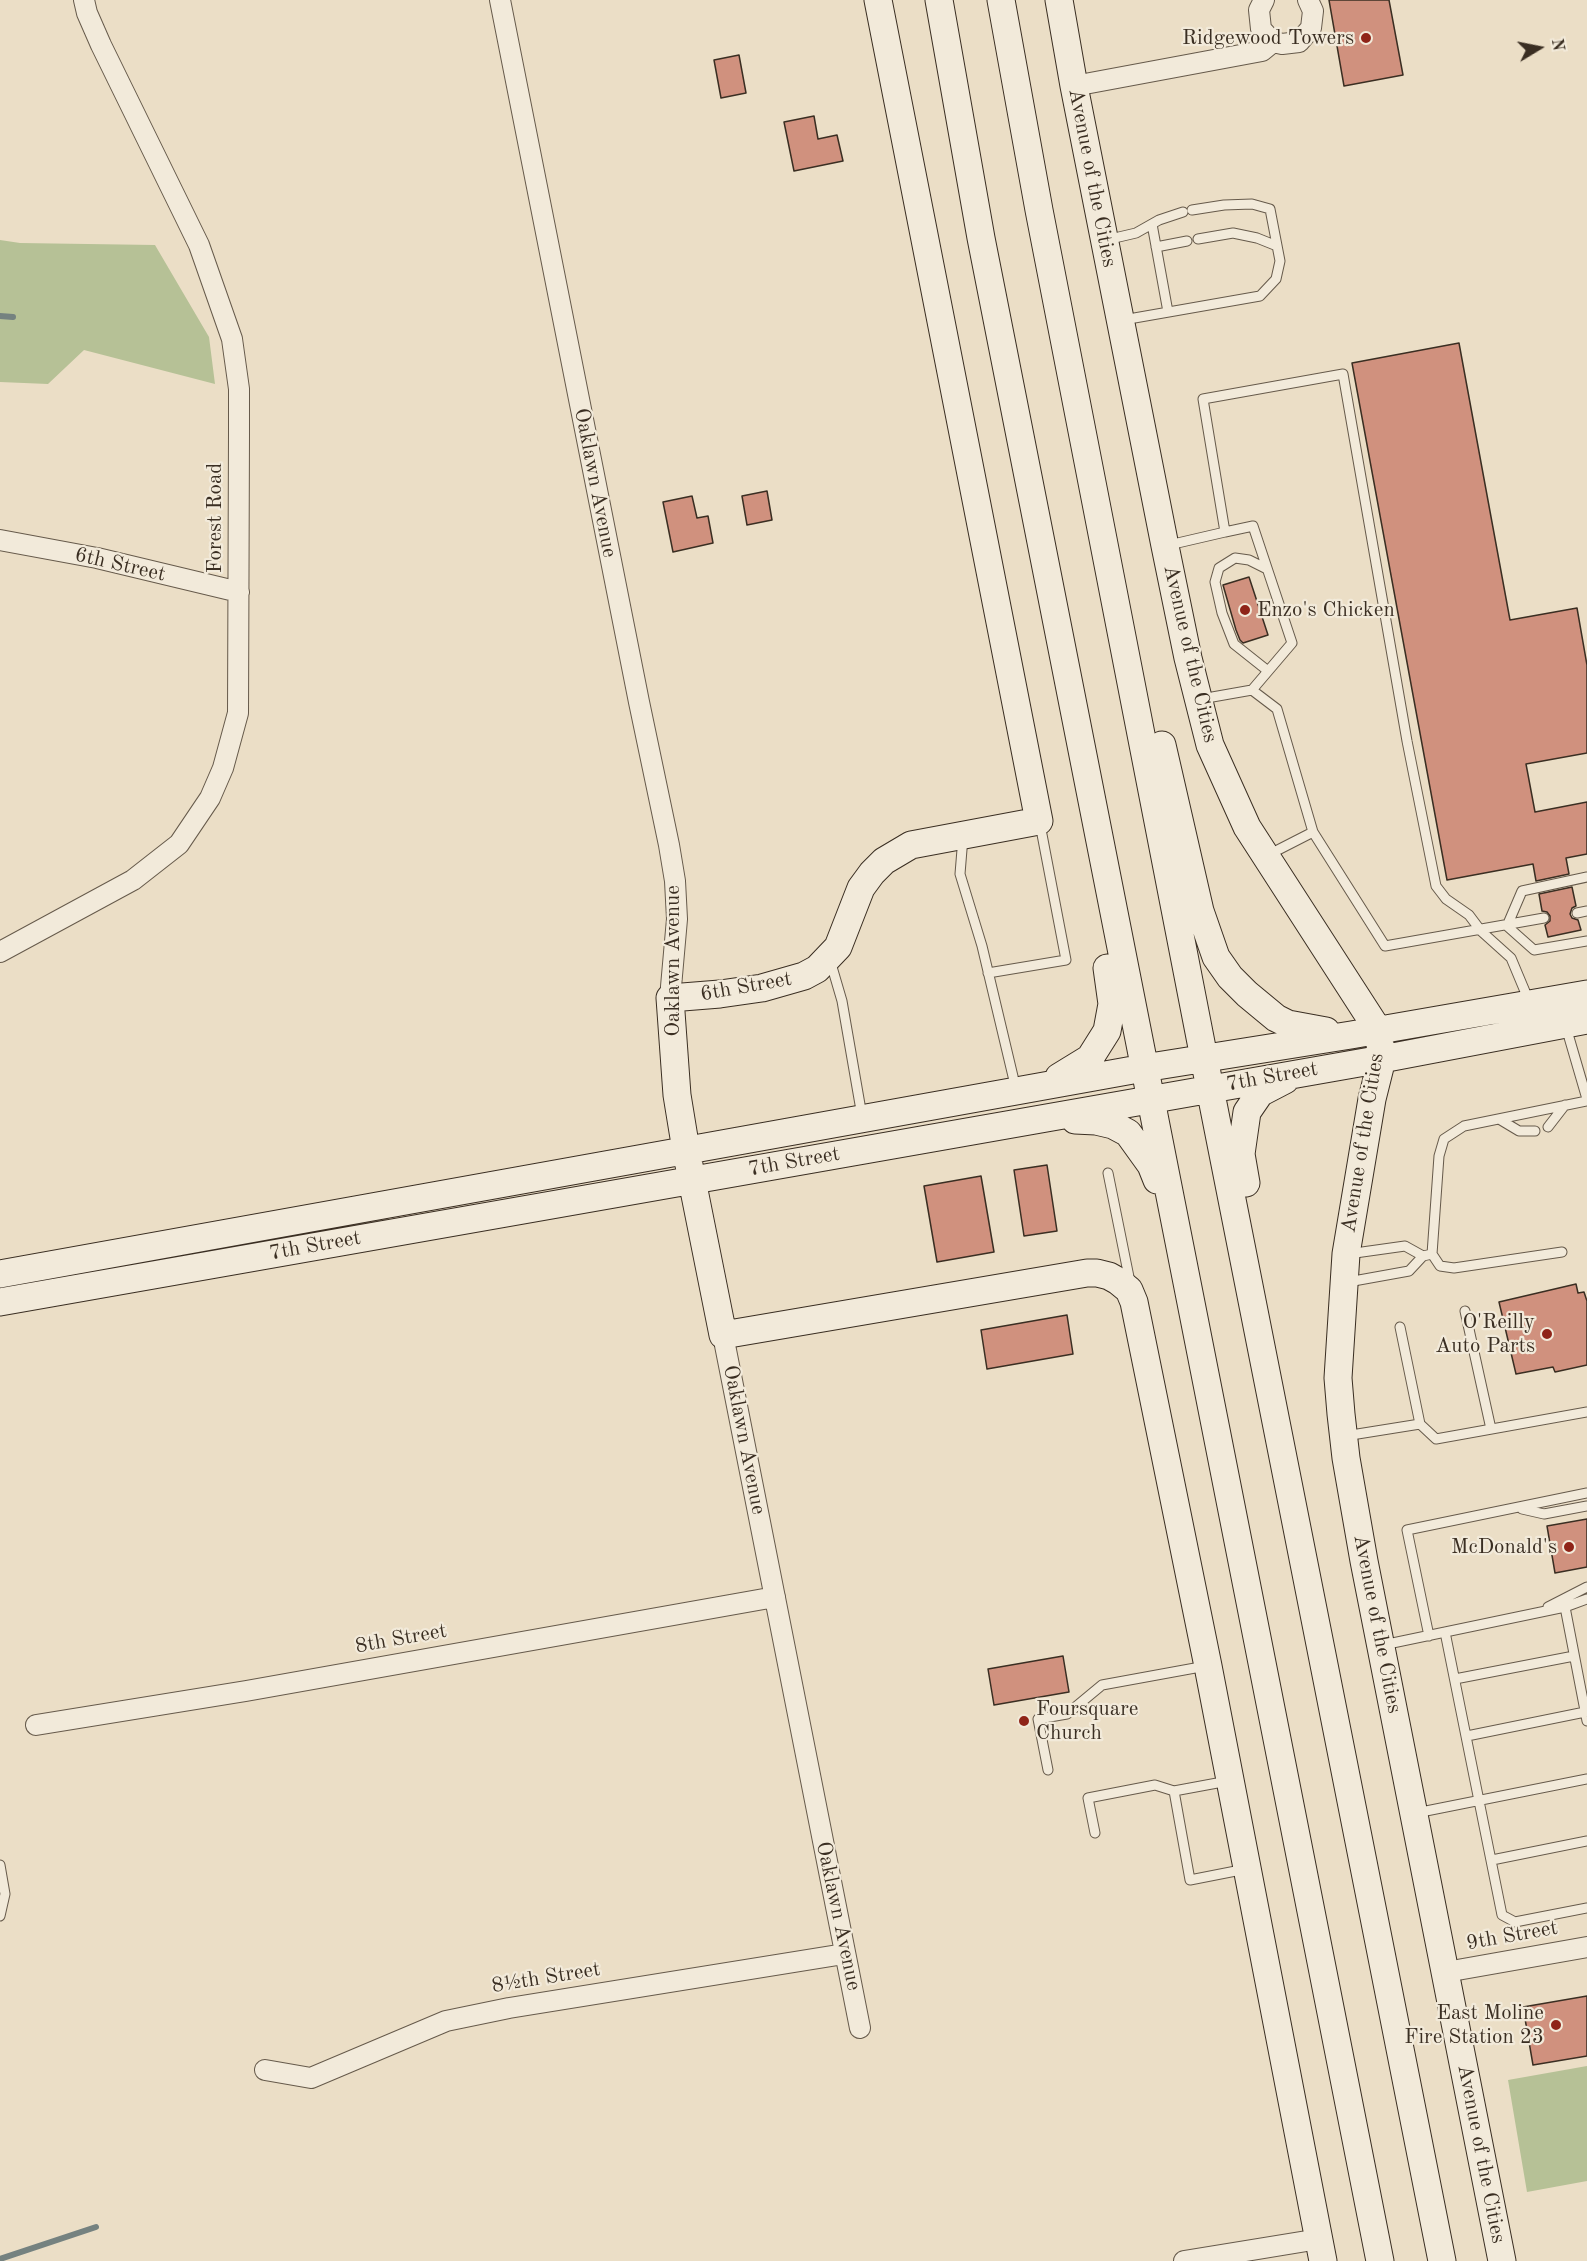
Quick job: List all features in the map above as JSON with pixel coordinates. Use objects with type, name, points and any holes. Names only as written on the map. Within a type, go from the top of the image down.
[{"type":"main road","points":[[879,0],[1039,821]]},
{"type":"main road","points":[[939,0],[981,238],[1380,2261]]},
{"type":"main road","points":[[1001,0],[1039,210],[1204,1058],[1442,2261]]},
{"type":"main road","name":"Avenue of the Cities","points":[[1059,0],[1119,320],[1165,546],[1210,745],[1247,827],[1378,1030],[1382,1059],[1372,1099],[1343,1283],[1338,1378],[1343,1437],[1364,1561],[1502,2261]]},
{"type":"main road","points":[[1098,512],[1151,693],[1195,890],[1207,936],[1216,957],[1230,977],[1259,1007],[1276,1018],[1288,1024],[1351,1035]]},
{"type":"main road","points":[[1029,1089],[1074,1070],[1090,1058],[1107,1031],[1112,1004],[1083,842],[1070,690]]},
{"type":"main road","name":"6th Street","points":[[670,998],[762,988],[804,976],[817,969],[838,947],[861,888],[884,861],[911,845],[1039,821]]},
{"type":"main road","name":"7th Street","points":[[0,1274],[1144,1068],[1587,994]]},
{"type":"main road","name":"Oaklawn Avenue","points":[[670,998],[677,1095],[723,1335]]},
{"type":"main road","name":"7th Street","points":[[0,1302],[1382,1059],[1576,1022]]},
{"type":"main road","points":[[1291,1493],[1275,1324],[1241,1154],[1244,1123],[1252,1102],[1260,1092],[1304,1071]]},
{"type":"main road","points":[[993,1127],[1084,1119],[1113,1125],[1128,1133],[1152,1165],[1174,1220]]},
{"type":"main road","points":[[723,1335],[1087,1273],[1097,1273],[1118,1281],[1129,1290],[1134,1302],[1208,1666],[1321,2250]]},
{"type":"street","name":"Forest Road","points":[[0,952],[133,879],[179,844],[210,798],[223,768],[238,713],[239,389],[232,339],[199,245],[100,45],[87,14],[84,0]]},
{"type":"street","name":"Oaklawn Avenue","points":[[500,0],[669,845],[678,919],[670,998]]},
{"type":"street","points":[[1264,0],[1259,10],[1258,20],[1261,29],[1273,42],[1291,44],[1306,36],[1314,20],[1308,0]]},
{"type":"street","points":[[1074,86],[1262,51],[1273,42]]},
{"type":"street","name":"6th Street","points":[[0,540],[97,558],[239,592]]},
{"type":"street","name":"Oaklawn Avenue","points":[[723,1335],[860,2028]]},
{"type":"street","name":"8th Street","points":[[36,1725],[246,1691],[775,1597]]},
{"type":"street","name":"9th Street","points":[[1446,1972],[1587,1947]]},
{"type":"street","name":"8½th Street","points":[[265,2070],[311,2078],[454,2019],[509,2008],[844,1954]]},
{"type":"street","points":[[1184,2261],[1321,2250]]},
{"type":"lane","points":[[1104,240],[1136,233],[1152,224],[1187,211],[1224,205],[1252,204],[1270,210],[1280,261],[1276,279],[1260,296],[1119,320]]},
{"type":"lane","points":[[1152,224],[1168,312]]},
{"type":"lane","points":[[1198,239],[1233,233],[1277,246]]},
{"type":"lane","points":[[1156,247],[1187,241]]},
{"type":"lane","points":[[1225,532],[1203,399],[1343,374],[1407,741],[1436,886],[1446,899],[1469,915],[1481,930],[1511,958],[1530,1004]]},
{"type":"lane","points":[[1165,546],[1253,526],[1292,643],[1252,690],[1198,700]]},
{"type":"lane","points":[[1267,569],[1249,560],[1235,558],[1219,568],[1215,582],[1222,613],[1234,644],[1268,671]]},
{"type":"lane","points":[[1252,690],[1277,709],[1312,832],[1385,946],[1544,918]]},
{"type":"lane","points":[[988,973],[1066,960],[1039,821]]},
{"type":"lane","points":[[1266,856],[1312,832]]},
{"type":"lane","points":[[963,835],[960,873],[988,973],[1029,1089]]},
{"type":"lane","points":[[1507,926],[1522,891],[1587,877]]},
{"type":"lane","points":[[1507,926],[1534,950],[1587,941]]},
{"type":"lane","points":[[829,957],[842,1001],[863,1118]]},
{"type":"lane","points":[[1343,1283],[1409,1271],[1428,1255],[1439,1156],[1444,1139],[1464,1126],[1587,1100],[1576,1022]]},
{"type":"lane","points":[[1548,1127],[1565,1105]]},
{"type":"lane","points":[[1499,1119],[1519,1131],[1535,1131]]},
{"type":"lane","points":[[1108,1173],[1134,1302]]},
{"type":"lane","points":[[1346,1254],[1405,1246],[1428,1255],[1440,1266],[1454,1268],[1562,1252]]},
{"type":"lane","points":[[1465,1311],[1491,1429]]},
{"type":"lane","points":[[1400,1327],[1420,1424],[1436,1439],[1587,1412]]},
{"type":"lane","points":[[1343,1437],[1420,1424]]},
{"type":"lane","points":[[1429,1636],[1407,1530],[1587,1493]]},
{"type":"lane","points":[[1516,1507],[1544,1514],[1587,1506]]},
{"type":"lane","points":[[1538,1613],[1587,1587]]},
{"type":"lane","points":[[1381,1646],[1538,1613],[1587,1599]]},
{"type":"lane","points":[[1467,1736],[1586,1717],[1564,1607]]},
{"type":"lane","points":[[1445,1632],[1502,1915],[1515,1922],[1587,1908]]},
{"type":"lane","points":[[1455,1679],[1574,1656]]},
{"type":"lane","points":[[1048,1770],[1038,1719],[1067,1714],[1102,1685],[1208,1666]]},
{"type":"lane","points":[[1414,1814],[1587,1779]]},
{"type":"lane","points":[[1095,1833],[1088,1798],[1155,1785],[1174,1791],[1230,1781]]},
{"type":"lane","points":[[1174,1791],[1190,1880],[1247,1869]]},
{"type":"lane","points":[[1492,1860],[1587,1841]]},
{"type":"lane","points":[[0,1865],[5,1894],[0,1916]]},
{"type":"green space","points":[[0,240],[20,243],[155,245],[209,337],[215,384],[84,350],[48,384],[0,382]]},
{"type":"green space","points":[[1587,2066],[1587,2181],[1527,2192],[1508,2080]]},
{"type":"building","name":"Ridgewood Towers","points":[[1329,0],[1389,0],[1403,75],[1344,86]]},
{"type":"building","points":[[739,55],[746,93],[721,98],[714,60]]},
{"type":"building","points":[[814,116],[818,139],[837,135],[843,161],[794,171],[784,122]]},
{"type":"building","points":[[1459,343],[1510,620],[1577,608],[1587,665],[1587,753],[1526,764],[1535,812],[1587,802],[1587,854],[1566,858],[1569,874],[1536,881],[1533,864],[1447,880],[1352,363]]},
{"type":"building","points":[[767,491],[772,520],[747,525],[742,496]]},
{"type":"building","points":[[692,496],[697,518],[708,516],[713,543],[673,552],[663,502]]},
{"type":"building","name":"Enzo's Chicken","points":[[1249,577],[1268,635],[1243,643],[1236,630],[1223,585]]},
{"type":"building","points":[[1572,887],[1576,906],[1572,908],[1570,914],[1572,918],[1578,920],[1581,930],[1548,937],[1545,925],[1550,921],[1550,916],[1547,912],[1542,911],[1539,894]]},
{"type":"building","points":[[1047,1165],[1057,1231],[1024,1236],[1014,1170]]},
{"type":"building","points":[[981,1176],[994,1252],[937,1262],[924,1186]]},
{"type":"building","name":"O'Reilly Auto Parts","points":[[1576,1284],[1578,1293],[1584,1292],[1587,1301],[1587,1365],[1555,1372],[1553,1367],[1516,1374],[1499,1302]]},
{"type":"building","points":[[1067,1315],[1073,1354],[987,1369],[981,1330]]},
{"type":"building","name":"McDonald's","points":[[1587,1519],[1587,1567],[1555,1573],[1547,1526]]},
{"type":"building","points":[[1063,1656],[1069,1692],[994,1705],[988,1669]]},
{"type":"building","name":"East Moline Fire Station 23","points":[[1587,1996],[1587,2056],[1533,2065],[1523,2007]]},
{"type":"waterway","points":[[0,316],[13,317]]},
{"type":"waterway","points":[[0,2259],[96,2227]]},
{"type":"place","name":"Ridgewood Towers","points":[[1366,38]]},
{"type":"place","name":"Enzo's Chicken","points":[[1245,610]]},
{"type":"place","name":"O'Reilly Auto Parts","points":[[1547,1334]]},
{"type":"place","name":"McDonald's","points":[[1569,1547]]},
{"type":"place","name":"Foursquare Church","points":[[1024,1721]]},
{"type":"place","name":"East Moline Fire Station 23","points":[[1556,2025]]}]
